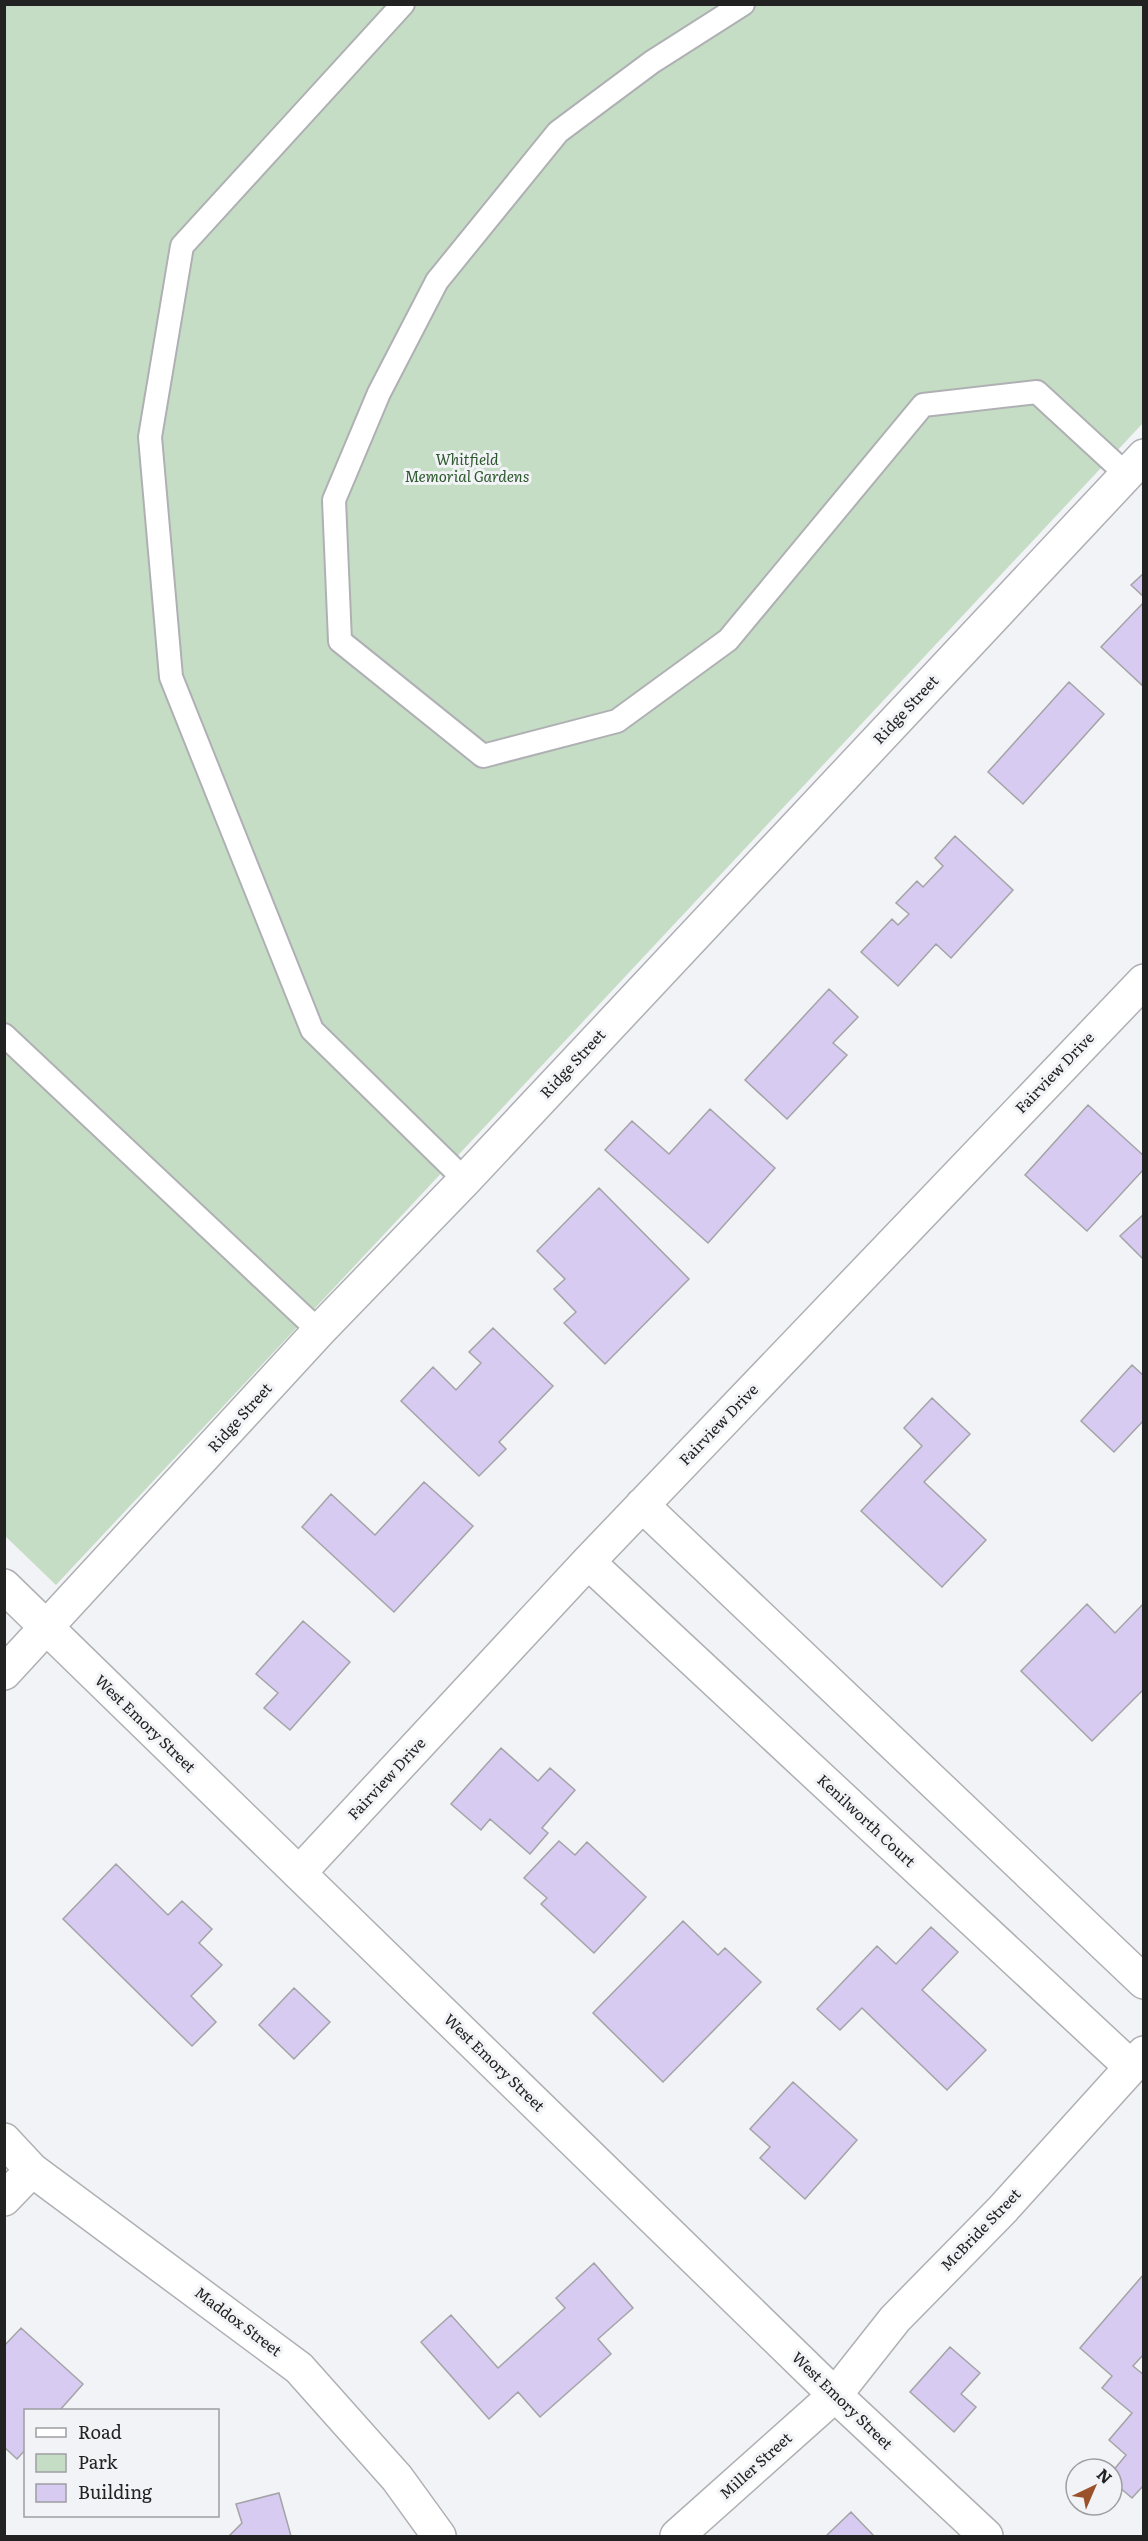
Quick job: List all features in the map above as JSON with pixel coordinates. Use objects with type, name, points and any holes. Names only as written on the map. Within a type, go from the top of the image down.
[{"type":"street","name":"Ridge Street","points":[[4,1673],[48,1629],[319,1331],[465,1180],[1135,465]]},
{"type":"street","name":"Fairview Drive","points":[[299,1874],[642,1505],[1142,985]]},
{"type":"street","points":[[642,1505],[1143,1982]]},
{"type":"street","name":"Kenilworth Court","points":[[588,1562],[1137,2060]]},
{"type":"street","name":"West Emory Street","points":[[4,1586],[835,2395],[986,2536]]},
{"type":"street","name":"McBride Street","points":[[835,2395],[895,2319],[1002,2210],[1137,2060]]},
{"type":"street","name":"Maddox Street","points":[[4,2140],[32,2170],[299,2368],[397,2478],[439,2536]]},
{"type":"street","points":[[4,2199],[32,2170]]},
{"type":"street","name":"Miller Street","points":[[677,2536],[835,2395]]},
{"type":"lane","points":[[403,4],[182,246],[150,437],[171,677],[312,1030],[465,1180]]},
{"type":"lane","points":[[743,4],[652,62],[558,132],[437,281],[379,393],[334,500],[339,641],[483,756],[617,721],[728,640],[923,405],[1037,392],[1135,465]]},
{"type":"lane","points":[[4,1035],[319,1331]]},
{"type":"green space","name":"Whitfield Memorial Gardens","points":[[4,5],[1144,5],[1143,423],[56,1585],[4,1535]]},
{"type":"building","points":[[1144,573],[1144,597],[1131,585]]},
{"type":"building","points":[[1144,602],[1144,687],[1101,647]]},
{"type":"building","points":[[1069,682],[1104,714],[1023,804],[988,772]]},
{"type":"building","points":[[955,836],[1013,890],[951,958],[936,944],[898,986],[861,952],[892,919],[898,925],[909,914],[896,903],[917,881],[923,887],[943,866],[935,858]]},
{"type":"building","points":[[829,989],[858,1017],[833,1043],[847,1055],[787,1119],[745,1080]]},
{"type":"building","points":[[1088,1105],[1144,1156],[1144,1169],[1087,1231],[1025,1175]]},
{"type":"building","points":[[710,1109],[775,1168],[708,1243],[605,1150],[632,1121],[669,1154]]},
{"type":"building","points":[[599,1188],[689,1279],[605,1364],[564,1323],[576,1312],[554,1289],[565,1279],[537,1251]]},
{"type":"building","points":[[1144,1214],[1144,1260],[1120,1236]]},
{"type":"building","points":[[493,1328],[553,1386],[499,1442],[506,1449],[479,1476],[401,1401],[433,1367],[456,1390],[481,1363],[469,1352]]},
{"type":"building","points":[[1132,1365],[1144,1376],[1144,1420],[1114,1452],[1081,1421]]},
{"type":"building","points":[[932,1398],[970,1434],[924,1482],[986,1540],[942,1587],[861,1511],[922,1446],[904,1428]]},
{"type":"building","points":[[424,1482],[473,1526],[394,1612],[302,1527],[331,1494],[375,1535]]},
{"type":"building","points":[[1144,1603],[1144,1689],[1092,1741],[1021,1671],[1087,1604],[1115,1633]]},
{"type":"building","points":[[303,1621],[350,1662],[290,1730],[264,1708],[278,1693],[256,1674]]},
{"type":"building","points":[[501,1748],[538,1781],[550,1768],[575,1790],[542,1828],[548,1833],[530,1854],[490,1819],[481,1830],[451,1804]]},
{"type":"building","points":[[559,1841],[575,1855],[587,1842],[646,1897],[594,1953],[541,1904],[547,1898],[524,1878]]},
{"type":"building","points":[[116,1864],[168,1915],[182,1901],[212,1929],[199,1943],[222,1965],[191,1996],[216,2022],[192,2046],[63,1919]]},
{"type":"building","points":[[683,1921],[718,1955],[725,1948],[761,1982],[663,2082],[593,2013]]},
{"type":"building","points":[[931,1927],[958,1952],[922,1990],[986,2050],[947,2090],[862,2008],[840,2030],[817,2009],[877,1946],[896,1964]]},
{"type":"building","points":[[294,1988],[330,2022],[294,2059],[259,2025]]},
{"type":"building","points":[[793,2082],[857,2140],[805,2199],[760,2158],[770,2147],[750,2129]]},
{"type":"building","points":[[594,2263],[633,2308],[598,2339],[611,2354],[540,2417],[518,2392],[489,2419],[421,2342],[451,2315],[498,2368],[565,2308],[556,2298]]},
{"type":"building","points":[[1144,2274],[1144,2354],[1133,2366],[1144,2375],[1144,2485],[1132,2498],[1124,2491],[1124,2457],[1126,2455],[1109,2440],[1132,2413],[1102,2388],[1112,2376],[1080,2348]]},
{"type":"building","points":[[21,2328],[83,2384],[61,2409],[24,2409],[24,2451],[17,2459],[4,2447],[4,2346]]},
{"type":"building","points":[[950,2347],[980,2373],[961,2394],[976,2407],[954,2432],[910,2392]]},
{"type":"building","points":[[279,2493],[291,2536],[229,2536],[242,2523],[236,2504]]},
{"type":"building","points":[[851,2512],[874,2536],[826,2536]]}]
